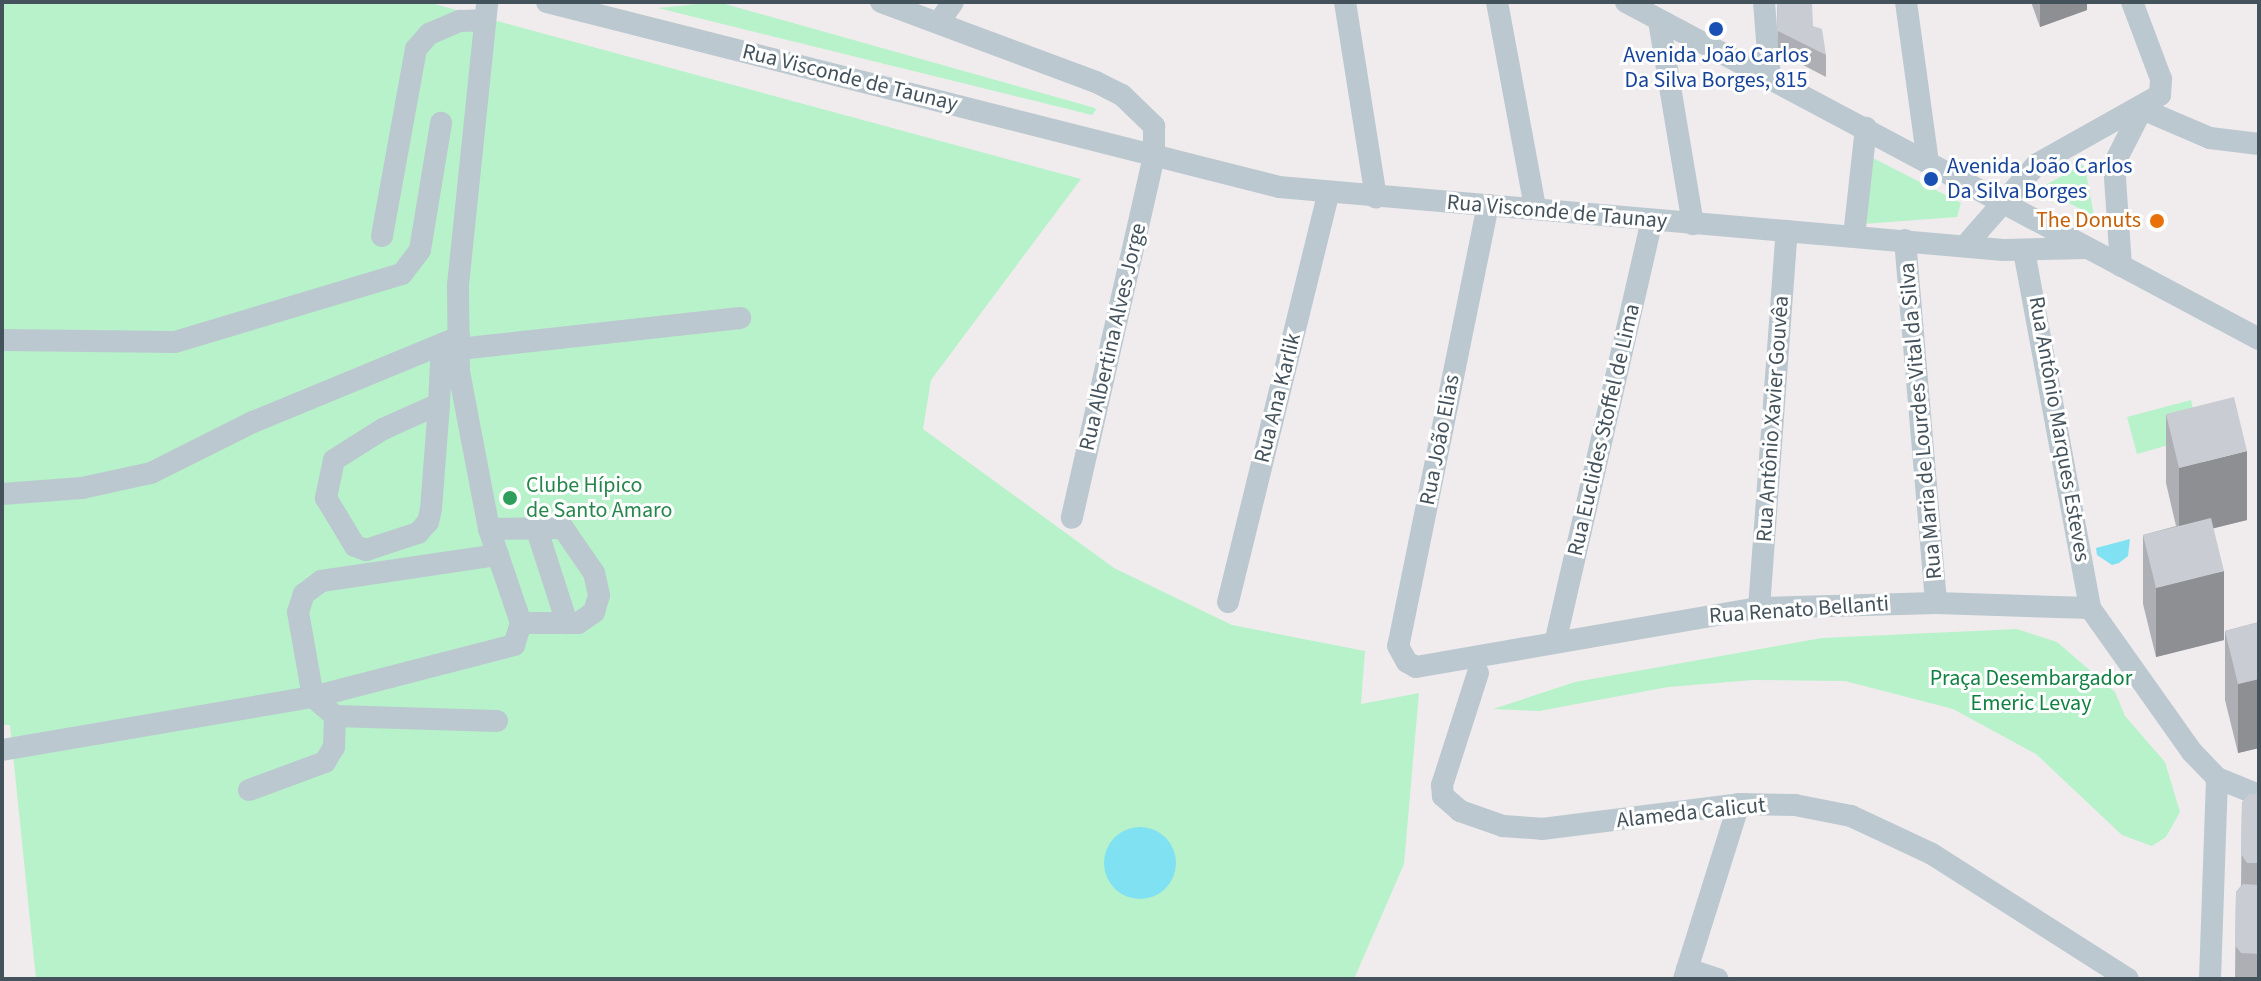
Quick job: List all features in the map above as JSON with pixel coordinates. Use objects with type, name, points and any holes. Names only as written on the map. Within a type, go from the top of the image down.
[{"type":"street","name":"Rua Visconde de Taunay","points":[[547,2],[1242,180],[1328,194],[1535,208],[2024,251],[2087,248]]},
{"type":"street","points":[[881,2],[1122,95],[1154,126],[1154,156]]},
{"type":"street","points":[[939,22],[953,2]]},
{"type":"street","points":[[1345,2],[1376,198]]},
{"type":"street","points":[[1497,2],[1535,208]]},
{"type":"street","points":[[1764,2],[1770,78]]},
{"type":"street","points":[[1906,2],[1928,163]]},
{"type":"street","points":[[2121,266],[2114,164],[2142,109],[2162,87],[2132,2]]},
{"type":"street","points":[[1632,4],[2259,339]]},
{"type":"street","points":[[382,236],[416,49],[429,34],[485,11],[453,343],[439,404],[431,509],[424,528],[366,550],[355,546],[326,498],[334,460],[343,449],[439,404]]},
{"type":"street","points":[[1659,21],[1693,224]]},
{"type":"street","points":[[1965,246],[2005,203],[2024,174],[2088,135],[2142,109],[2210,138],[2259,144]]},
{"type":"street","points":[[2,340],[175,342],[402,274],[420,250],[441,123]]},
{"type":"street","points":[[1854,236],[1866,128]]},
{"type":"street","points":[[2088,135],[2114,164]]},
{"type":"street","name":"Rua Albertina Alves Jorge","points":[[1072,518],[1154,156]]},
{"type":"street","name":"Rua Ana Karlik","points":[[1228,602],[1328,194]]},
{"type":"street","name":"Rua João Elias","points":[[1416,667],[1398,646],[1488,205]]},
{"type":"street","name":"Rua Euclides Stoffel de Lima","points":[[1556,639],[1652,220]]},
{"type":"street","name":"Rua Antônio Xavier Gouvêa","points":[[1759,608],[1787,231]]},
{"type":"street","name":"Rua Maria de Lourdes Vital da Silva","points":[[1905,240],[1936,603]]},
{"type":"street","name":"Rua Antônio Marques Esteves","points":[[2024,251],[2090,608]]},
{"type":"street","points":[[2,494],[82,488],[151,473],[253,422],[453,343],[740,318]]},
{"type":"street","points":[[2,750],[313,697],[503,651],[514,645],[521,623],[489,529],[453,343]]},
{"type":"street","points":[[536,527],[567,623]]},
{"type":"street","points":[[489,529],[563,528],[594,573],[599,595],[594,612],[578,623],[521,623]]},
{"type":"street","points":[[497,721],[335,716],[313,697],[298,612],[312,585],[498,555]]},
{"type":"street","name":"Rua Renato Bellanti","points":[[1416,667],[1556,639],[1759,608],[1936,603],[2090,608]]},
{"type":"street","points":[[2090,608],[2139,683],[2217,778],[2259,795]]},
{"type":"street","name":"Alameda Calicut","points":[[1478,673],[1442,785],[1443,796],[1460,811],[1503,826],[1542,829],[1739,804],[1795,805],[1894,832],[2102,971],[2128,979]]},
{"type":"street","points":[[249,790],[325,762],[334,747],[335,716]]},
{"type":"street","points":[[2210,979],[2217,778]]},
{"type":"street","points":[[1717,979],[1685,974],[1739,804]]},
{"type":"green space","name":"Clube Hípico de Santo Amaro","points":[[2,2],[427,2],[1081,179],[931,380],[923,429],[1114,568],[1232,625],[1365,651],[1361,704],[1419,693],[1404,864],[1354,979],[36,979],[10,725],[2,725]]},
{"type":"green space","points":[[718,2],[1096,110],[1092,115],[658,8]]},
{"type":"green space","points":[[1871,157],[1961,203],[1957,217],[1863,224]]},
{"type":"green space","points":[[2082,165],[2085,167],[2094,216],[2040,188]]},
{"type":"green space","points":[[2191,400],[2200,436],[2137,454],[2127,417]]},
{"type":"green space","name":"Praça Desembargador Emeric Levay","points":[[2017,629],[2057,642],[2115,692],[2125,716],[2165,762],[2180,812],[2166,837],[2152,846],[2122,835],[2036,754],[1953,709],[1845,681],[1753,680],[1668,687],[1539,711],[1493,709],[1575,682],[1822,638]]},
{"type":"water","points":[[2130,539],[2128,556],[2119,563],[2112,565],[2097,555],[2096,548]]},
{"type":"water","points":[[1140,827],[1160,833],[1170,843],[1176,863],[1170,883],[1160,893],[1140,899],[1120,893],[1110,883],[1104,863],[1110,843],[1120,833]]},
{"type":"building","points":[[1812,2],[1813,26],[1822,29],[1826,55],[1778,31],[1777,4]]},
{"type":"building","points":[[2234,397],[2247,451],[2179,468],[2166,414]]},
{"type":"building","points":[[2211,518],[2224,571],[2156,588],[2143,535]]},
{"type":"building","points":[[2259,622],[2259,679],[2238,684],[2225,631]]},
{"type":"building","points":[[2249,794],[2259,794],[2259,863],[2247,863],[2241,854],[2242,802]]},
{"type":"building","points":[[2243,884],[2259,885],[2259,954],[2241,953],[2235,945],[2236,892]]},
{"type":"place","name":"Avenida João Carlos Da Silva Borges, 815","points":[[1716,29]]},
{"type":"place","name":"Avenida João Carlos Da Silva Borges","points":[[1931,179]]},
{"type":"place","name":"The Donuts","points":[[2157,221]]},
{"type":"place","name":"Clube Hípico de Santo Amaro","points":[[510,498]]}]
